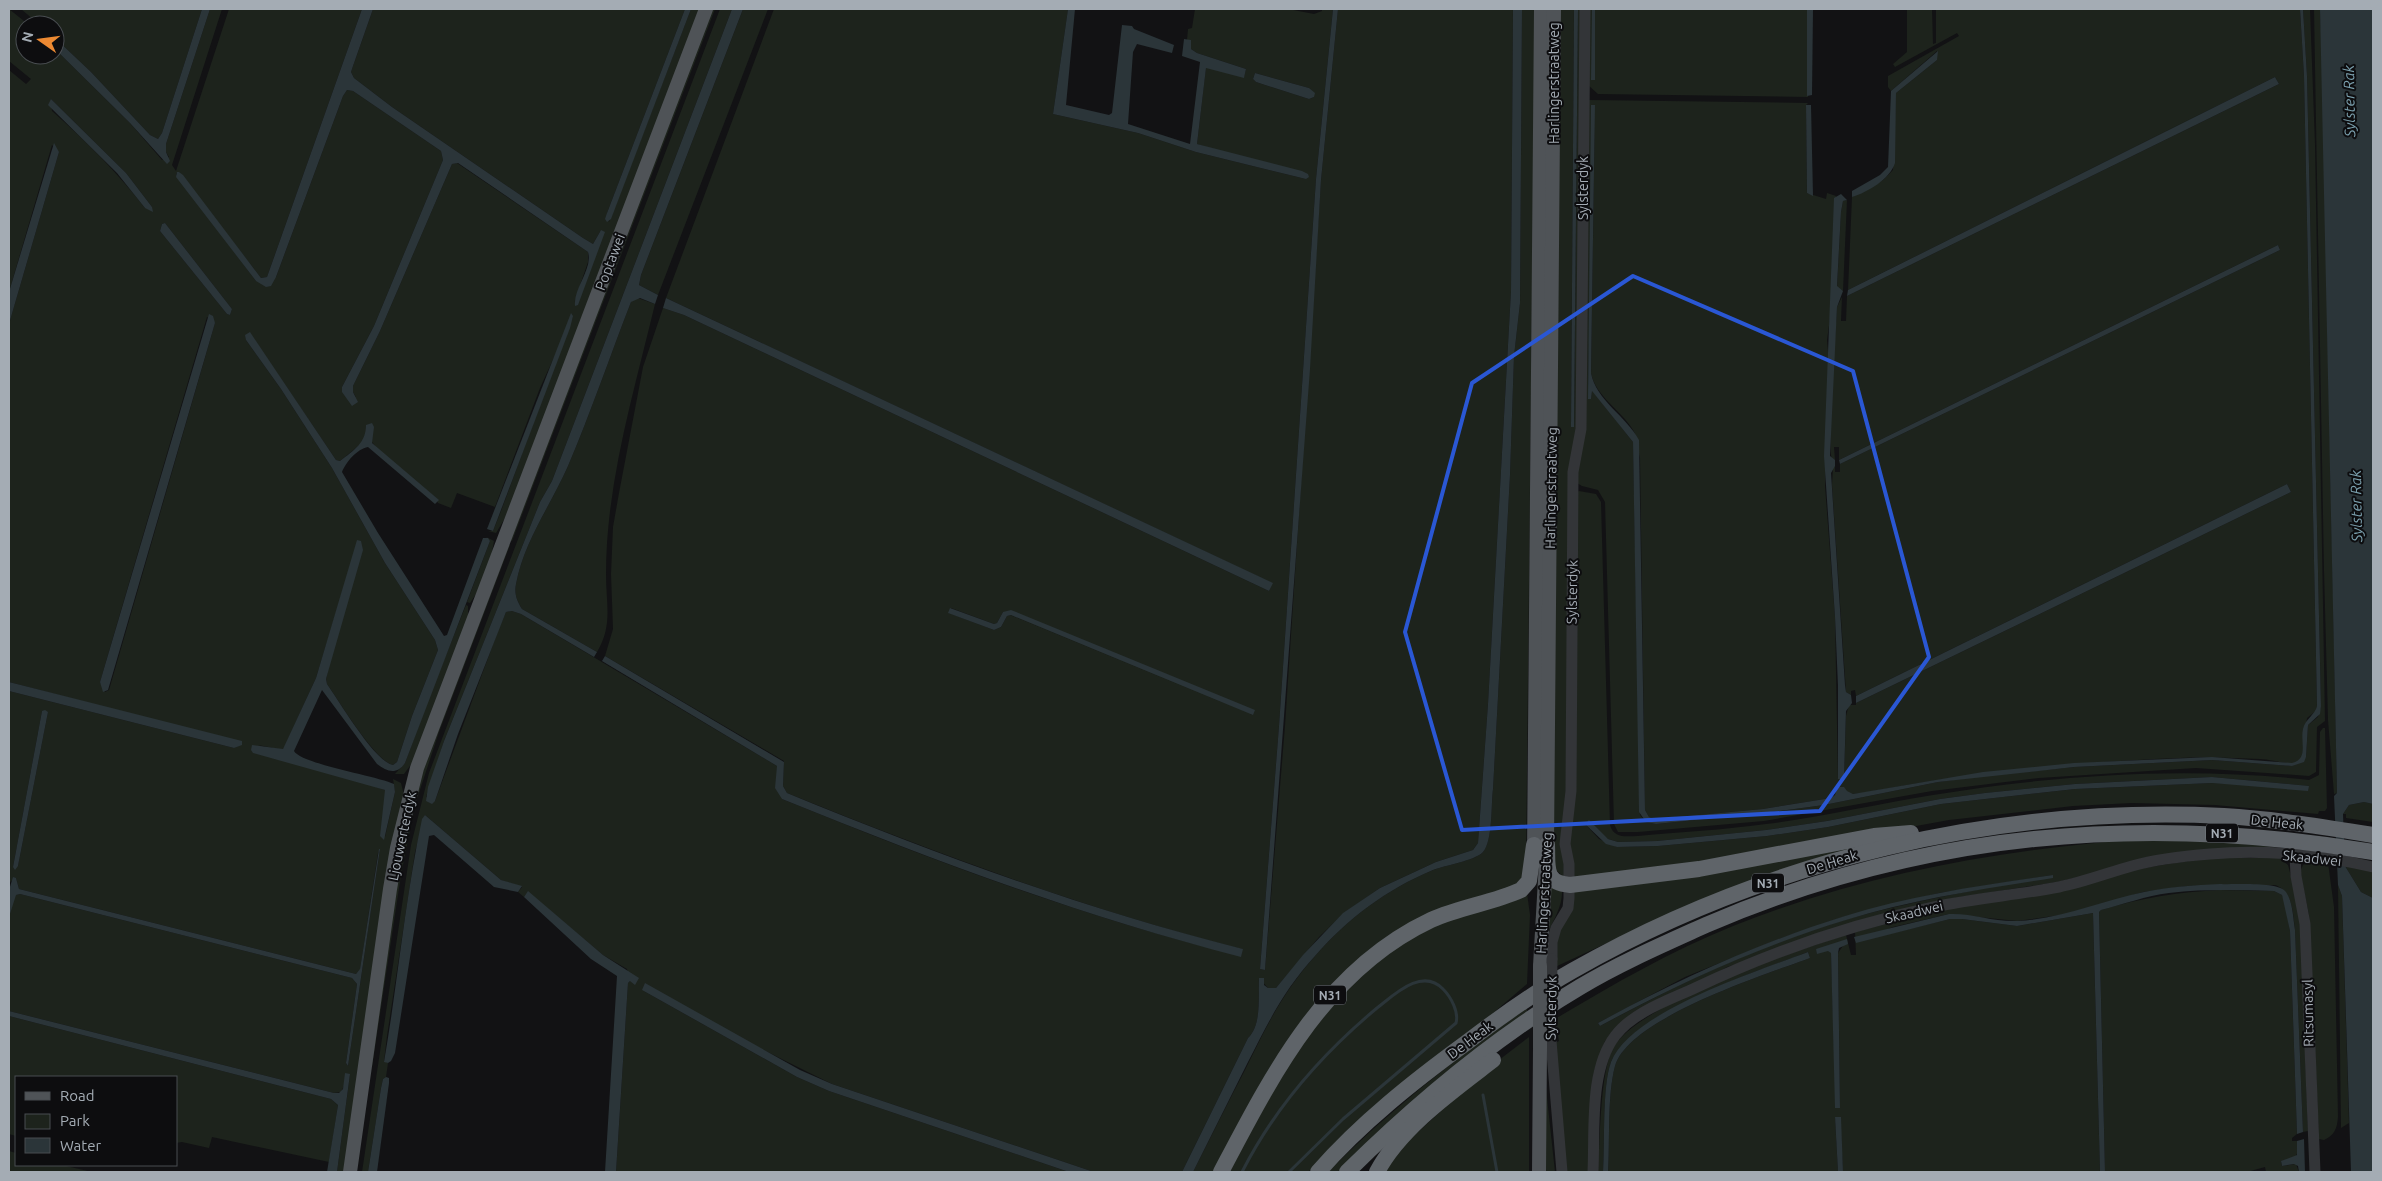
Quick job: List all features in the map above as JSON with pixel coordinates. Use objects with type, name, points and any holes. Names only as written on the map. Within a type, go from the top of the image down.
[{"type":"highway","name":"De Heak","points":[[1318,1172],[1391,1102],[1448,1056],[1510,1010],[1571,971],[1615,948],[1744,890],[1861,853],[1992,826],[2122,816],[2224,816],[2325,827],[2373,835]]},
{"type":"highway","name":"N31","points":[[1570,885],[1699,868],[1874,836],[1992,826]]},
{"type":"highway","name":"De Heak","points":[[1347,1172],[1397,1123],[1451,1077],[1513,1031],[1581,987],[1661,945],[1743,910],[1838,878],[1905,860],[2000,842],[2118,832],[2218,833],[2348,854],[2373,852]]},
{"type":"highway","points":[[1541,845],[1551,879],[1570,885]]},
{"type":"highway","name":"N31","points":[[1221,1172],[1294,1045],[1326,1000],[1344,981],[1390,943],[1430,921],[1521,890],[1529,881],[1541,845]]},
{"type":"highway","name":"N31","points":[[1377,1172],[1392,1149],[1422,1119],[1518,1040],[1577,1002],[1743,910]]},
{"type":"main road","name":"Poptawei","points":[[514,514],[706,9]]},
{"type":"main road","name":"Harlingerstraatweg","points":[[1539,1172],[1545,1045],[1546,963],[1541,845],[1541,9]]},
{"type":"main road","name":"Harlingerstraatweg","points":[[1541,845],[1554,9]]},
{"type":"main road","name":"Ljouwerterdyk","points":[[350,1172],[390,889],[406,807],[431,731],[514,514]]},
{"type":"street","name":"Sylsterdyk","points":[[1546,963],[1556,928],[1568,908],[1570,885],[1565,844],[1570,791],[1573,472],[1581,429],[1585,9]]},
{"type":"street","name":"Skaadwei","points":[[1594,1172],[1599,1071],[1606,1050],[1617,1033],[1637,1017],[1720,976],[1784,950],[1846,929],[1933,907],[2058,887],[2133,866],[2181,856],[2230,853],[2295,855],[2326,851]]},
{"type":"street","name":"Skaadwei","points":[[2348,854],[2373,867]]},
{"type":"street","name":"Ritsumasyl","points":[[2295,855],[2296,876],[2305,924],[2309,1070],[2315,1172]]},
{"type":"street","name":"Sylsterdyk","points":[[1545,1045],[1562,1172]]},
{"type":"highlighted area","points":[[1633,276],[1853,371],[1929,657],[1820,811],[1462,830],[1405,632],[1472,383]]},
{"type":"green space","points":[[9,9],[16,15],[15,65],[65,65],[65,59],[130,123],[162,160],[169,157],[166,152],[166,144],[210,9],[222,9],[172,165],[176,171],[229,9],[362,9],[267,277],[261,278],[179,172],[176,174],[256,281],[276,277],[343,96],[347,90],[353,91],[441,151],[443,160],[374,326],[342,387],[356,397],[353,392],[353,386],[380,331],[452,164],[457,163],[588,252],[588,262],[574,303],[601,230],[593,244],[583,238],[392,107],[354,78],[351,72],[373,9],[685,9],[607,213],[609,222],[691,9],[701,9],[508,513],[496,533],[488,531],[493,531],[501,511],[573,316],[540,388],[495,507],[457,493],[451,508],[438,503],[435,497],[388,460],[366,433],[362,443],[340,461],[336,460],[250,333],[246,340],[281,389],[332,468],[385,563],[435,640],[438,650],[412,716],[397,762],[393,765],[385,761],[367,742],[327,684],[326,679],[358,540],[316,678],[283,750],[258,745],[385,790],[385,837],[395,792],[393,779],[401,783],[404,795],[344,1172],[337,1172],[350,1074],[341,1092],[334,1093],[9,1011],[9,917],[15,895],[20,894],[352,978],[357,984],[346,1063],[348,1066],[380,849],[360,970],[356,974],[19,889],[16,878],[10,882],[9,887],[9,691],[234,748],[242,743],[9,682],[9,324],[59,152],[52,145],[9,292],[9,70],[26,84],[31,79],[9,61]],"holes":[[[51,99],[126,173],[152,207],[145,208],[101,157],[52,111]],[[165,223],[232,309],[230,315],[227,314],[160,231],[162,224]],[[207,317],[215,323],[109,690],[105,692],[100,682]],[[42,711],[48,712],[18,866],[13,867]]]},
{"type":"green space","points":[[21,9],[202,9],[162,133],[158,139],[150,135],[91,72],[65,47],[65,15],[28,15]]},
{"type":"green space","points":[[711,9],[715,9],[512,541],[509,540]]},
{"type":"green space","points":[[720,9],[732,9],[552,481],[540,502],[444,741],[426,797],[435,801],[498,631],[506,612],[512,611],[521,614],[777,766],[782,799],[895,844],[1066,906],[1182,941],[1241,956],[1242,949],[1126,917],[1012,879],[787,793],[783,786],[784,761],[605,656],[613,629],[611,574],[613,527],[643,367],[663,308],[684,315],[1269,591],[1272,583],[666,298],[774,9],[1068,9],[1053,114],[1138,133],[1196,152],[1306,179],[1197,144],[1206,67],[1244,77],[1246,69],[1197,53],[1191,49],[1191,40],[1187,40],[1188,29],[1192,28],[1195,9],[1288,9],[1314,14],[1322,11],[1322,9],[1333,9],[1316,179],[1279,726],[1260,969],[1265,970],[1285,726],[1321,180],[1338,9],[1513,9],[1511,291],[1488,704],[1478,843],[1473,850],[1436,862],[1380,888],[1344,913],[1319,937],[1276,988],[1268,988],[1259,978],[1258,1010],[1255,1026],[1182,1172],[1094,1172],[832,1084],[642,990],[797,1077],[829,1091],[1069,1172],[616,1172],[628,983],[630,981],[627,969],[603,955],[528,892],[524,897],[518,892],[522,887],[501,880],[425,815],[415,852],[387,1036],[384,1061],[388,1063],[386,1077],[383,1079],[381,1088],[368,1172],[362,1172],[411,845],[429,773]],"holes":[[[1255,73],[1309,88],[1314,97],[1309,99],[1256,82],[1253,79]],[[951,608],[994,624],[997,623],[1003,612],[1011,615],[1007,616],[1001,627],[994,630],[949,613]]]},
{"type":"green space","points":[[743,9],[768,9],[658,295],[639,285],[641,275]]},
{"type":"green space","points":[[1522,9],[1535,9],[1526,868],[1519,884],[1459,906],[1343,980],[1217,1172],[1193,1172],[1276,1009],[1304,969],[1327,942],[1369,906],[1400,886],[1433,870],[1479,855],[1483,852],[1488,839],[1493,789],[1510,475],[1514,356],[1520,303]]},
{"type":"green space","points":[[1560,9],[1574,9],[1571,427],[1574,426],[1578,9],[1583,9],[1579,340],[1564,877],[1556,870],[1553,862]]},
{"type":"green space","points":[[1587,9],[1592,9],[1592,80],[1595,79],[1595,9],[1807,9],[1808,97],[1598,94],[1588,85]]},
{"type":"green space","points":[[1907,9],[1932,9],[1933,44],[1936,43],[1936,9],[2300,9],[2304,76],[2317,706],[2316,711],[2307,718],[2302,755],[2298,762],[2294,763],[2260,759],[2200,758],[2140,760],[2021,769],[1863,793],[1853,794],[1836,791],[1831,798],[1763,809],[1655,819],[1649,817],[1645,810],[1640,458],[1635,433],[1603,396],[1594,382],[1591,373],[1595,105],[1588,383],[1591,399],[1592,390],[1633,442],[1640,815],[1646,822],[1656,824],[1824,805],[1938,782],[1983,776],[2074,767],[2212,760],[2292,766],[2306,757],[2308,725],[2318,717],[2321,706],[2307,76],[2303,9],[2310,9],[2315,145],[2325,721],[2317,727],[2316,772],[2309,776],[2196,768],[2039,778],[1932,791],[1764,821],[1638,832],[1618,832],[1614,824],[1605,502],[1598,490],[1577,483],[1589,100],[1808,103],[1806,105],[1807,193],[1826,199],[1827,193],[1836,196],[1830,318],[1827,340],[1829,363],[1825,486],[1835,617],[1838,779],[1844,779],[1846,716],[1849,705],[1856,705],[1856,703],[2291,492],[2287,484],[1856,696],[1855,690],[1851,691],[1851,695],[1846,692],[1832,485],[1833,467],[1835,466],[1835,472],[1840,472],[1840,464],[2280,250],[2278,245],[1839,460],[1839,447],[1834,447],[1835,460],[1832,459],[1831,413],[1837,307],[1842,297],[1841,321],[1846,321],[1847,296],[2279,84],[2275,77],[1848,290],[1852,197],[1883,180],[1893,170],[1896,93],[1937,60],[1937,51],[1891,91],[1888,87],[1888,76],[1959,36],[1957,33],[1895,67],[1893,64],[1907,52]]},
{"type":"green space","points":[[2314,9],[2320,9],[2322,50],[2337,793],[2334,794],[2328,720],[2324,570]]},
{"type":"green space","points":[[1847,200],[1843,291],[1837,287],[1841,212],[1843,201]]},
{"type":"green space","points":[[635,297],[655,304],[630,404],[616,472],[607,540],[607,624],[597,652],[522,609],[516,597],[515,588],[531,538],[568,466],[631,302]]},
{"type":"green space","points":[[1579,491],[1596,494],[1601,502],[1610,825],[1617,835],[1638,836],[1750,826],[1808,818],[1979,788],[2073,778],[2168,773],[2262,776],[2309,780],[2319,775],[2320,732],[2323,728],[2325,728],[2327,808],[2325,811],[2319,811],[2318,814],[2215,805],[2132,803],[2073,806],[1949,820],[1736,859],[1574,879],[1569,843],[1576,493]],"holes":[[[2212,777],[2309,786],[2212,783],[2075,789],[1941,804],[1828,827],[1767,836],[1658,846],[1617,847],[1599,839],[1585,824],[1608,839],[1618,842],[1657,841],[1766,830],[1827,821],[1940,799],[2075,784]]]},
{"type":"green space","points":[[486,537],[494,541],[491,558],[480,588],[470,603],[467,602],[490,541]]},
{"type":"green space","points":[[508,544],[510,545],[439,732],[415,805],[401,875],[372,1067],[370,1066],[401,855],[424,766]]},
{"type":"green space","points":[[466,605],[468,606],[468,619],[415,759],[404,774],[395,774],[405,763]]},
{"type":"green space","points":[[2364,802],[2373,804],[2373,822],[2346,818],[2346,814],[2343,814],[2349,805]]},
{"type":"green space","points":[[2139,839],[2187,839],[2275,847],[2274,849],[2087,875],[2057,882],[1948,899],[1727,967],[1605,1041],[1594,1071],[1589,1172],[1565,1172],[1555,1043],[1559,1041],[1555,1019],[1664,957],[1733,926],[1782,908],[1832,892],[1933,867],[2035,850]],"holes":[[[2053,875],[1899,906],[1816,929],[1721,966],[1600,1026],[1598,1023],[1685,977],[1779,939],[1846,916],[1939,893]]]},
{"type":"green space","points":[[1876,842],[1835,853],[1620,937],[1555,967],[1557,936],[1573,888]]},
{"type":"green space","points":[[2208,858],[2279,858],[2288,865],[2300,910],[2308,1131],[2303,1132],[2295,930],[2293,910],[2289,898],[2281,888],[2275,885],[2187,886],[2143,892],[2068,914],[2017,921],[1949,914],[1893,927],[1856,942],[1950,919],[2017,926],[2093,913],[2100,1172],[1843,1172],[1840,1117],[1835,1117],[1838,1172],[1608,1172],[1612,1078],[1615,1066],[1626,1048],[1645,1031],[1671,1015],[1700,1000],[1810,958],[1808,952],[1717,987],[1673,1009],[1652,1022],[1620,1048],[1611,1062],[1608,1073],[1605,1100],[1603,1172],[1598,1172],[1605,1073],[1613,1048],[1628,1031],[1653,1014],[1684,997],[1756,966],[1846,935],[1851,955],[1856,955],[1855,932],[2030,890]],"holes":[[[1847,940],[1838,953],[1840,1108],[1836,1108],[1831,953],[1830,951],[1816,950]]]},
{"type":"green space","points":[[2311,861],[2328,863],[2334,907],[2338,1117],[2335,1131],[2324,1140],[2319,1139],[2309,915],[2300,872],[2303,865]]},
{"type":"green space","points":[[2345,866],[2373,871],[2373,898],[2361,892]]},
{"type":"green space","points":[[1544,881],[1562,889],[1561,902],[1546,938]]},
{"type":"green space","points":[[2338,885],[2342,896],[2349,1123],[2341,1128]]},
{"type":"green space","points":[[2220,890],[2274,891],[2282,895],[2285,903],[2290,931],[2297,1134],[2292,1138],[2292,1141],[2297,1141],[2298,1152],[2295,1157],[2281,1162],[2282,1166],[2296,1164],[2299,1172],[2266,1172],[2265,1167],[2247,1172],[2105,1172],[2099,912],[2131,902],[2160,896]]},
{"type":"green space","points":[[1527,893],[1530,915],[1527,984],[1308,1172],[1225,1172],[1286,1064],[1345,984],[1432,923]]},
{"type":"green space","points":[[1527,1008],[1527,1014],[1351,1158],[1338,1172],[1328,1172],[1375,1127],[1424,1085]]},
{"type":"green space","points":[[9,1016],[331,1099],[338,1105],[329,1162],[212,1137],[209,1148],[178,1143],[178,1076],[15,1076],[15,1136],[9,1134]]},
{"type":"green space","points":[[1529,1037],[1529,1172],[1383,1172],[1396,1152],[1486,1070]]},
{"type":"green space","points":[[1545,1079],[1555,1172],[1544,1172]]},
{"type":"green space","points":[[9,1151],[15,1153],[15,1166],[66,1166],[92,1172],[9,1172]]},
{"type":"water","points":[[202,9],[210,9],[166,144],[166,152],[170,161],[167,164],[130,123],[65,59],[65,47],[91,72],[150,135],[158,139],[162,133]]},
{"type":"water","points":[[362,9],[373,9],[351,72],[354,78],[392,107],[583,238],[593,244],[601,230],[605,232],[578,305],[575,306],[575,299],[588,266],[588,252],[458,163],[452,164],[380,331],[353,386],[353,392],[358,402],[352,406],[342,392],[342,387],[374,326],[443,160],[441,151],[353,91],[347,90],[343,96],[276,277],[271,286],[266,287],[256,281],[176,177],[177,172],[183,175],[261,278],[267,277]]},
{"type":"water","points":[[685,9],[691,9],[611,219],[607,222],[605,219],[607,213]]},
{"type":"water","points":[[732,9],[743,9],[641,275],[639,285],[658,295],[655,304],[640,298],[631,302],[593,405],[568,466],[531,538],[516,584],[516,597],[522,609],[597,652],[594,657],[521,614],[512,611],[506,612],[458,734],[435,801],[432,804],[426,801],[428,787],[444,741],[540,502],[552,481]]},
{"type":"water","points":[[1068,9],[1075,9],[1066,105],[1109,115],[1112,113],[1122,25],[1132,26],[1134,29],[1174,45],[1172,53],[1137,44],[1133,52],[1128,124],[1190,144],[1200,62],[1182,56],[1184,39],[1191,40],[1191,49],[1197,53],[1246,69],[1244,78],[1206,68],[1197,144],[1302,171],[1308,174],[1309,177],[1306,179],[1196,152],[1138,133],[1053,114]]},
{"type":"water","points":[[1333,9],[1338,9],[1321,180],[1310,369],[1265,970],[1260,969],[1279,726],[1316,179]]},
{"type":"water","points":[[1513,9],[1522,9],[1520,303],[1514,356],[1510,475],[1489,839],[1483,852],[1479,855],[1433,870],[1384,896],[1354,918],[1327,942],[1294,982],[1277,1008],[1193,1172],[1182,1172],[1255,1026],[1258,1010],[1259,978],[1264,978],[1264,985],[1268,988],[1276,988],[1303,955],[1343,913],[1380,888],[1436,862],[1473,850],[1478,843],[1488,704],[1511,291]]},
{"type":"water","points":[[1574,9],[1578,9],[1574,427],[1571,427]]},
{"type":"water","points":[[1592,9],[1595,9],[1595,80],[1591,80]]},
{"type":"water","points":[[1807,9],[1813,9],[1812,95],[1807,96]]},
{"type":"water","points":[[2300,9],[2303,9],[2307,76],[2321,706],[2320,714],[2308,725],[2304,762],[2292,766],[2212,760],[2074,767],[1938,782],[1824,805],[1764,813],[1656,824],[1646,822],[1639,812],[1633,442],[1592,391],[1591,399],[1588,399],[1591,105],[1595,105],[1591,373],[1594,383],[1605,400],[1627,423],[1639,440],[1645,810],[1649,817],[1655,819],[1763,809],[1831,798],[1835,795],[1837,787],[1844,787],[1853,794],[1983,772],[2074,763],[2212,757],[2292,763],[2297,761],[2302,754],[2303,729],[2317,706],[2304,76]]},
{"type":"water","name":"Sylster Rak","points":[[2320,9],[2373,9],[2373,804],[2364,802],[2349,805],[2343,814],[2345,866],[2361,892],[2373,898],[2373,1172],[2351,1172],[2342,896],[2338,885],[2334,796],[2337,793]]},
{"type":"water","points":[[1938,51],[1937,60],[1896,93],[1895,163],[1892,169],[1878,184],[1852,197],[1852,191],[1880,175],[1888,167],[1891,91]]},
{"type":"water","points":[[1255,73],[1309,88],[1315,93],[1314,97],[1309,99],[1256,82],[1253,79]]},
{"type":"water","points":[[2275,77],[2279,84],[1847,296],[1848,290]]},
{"type":"water","points":[[51,99],[126,173],[152,207],[153,212],[145,208],[117,173],[48,105]]},
{"type":"water","points":[[1806,105],[1811,105],[1813,196],[1807,193]]},
{"type":"water","points":[[54,143],[59,152],[9,324],[9,292]]},
{"type":"water","points":[[1841,194],[1847,200],[1843,201],[1841,212],[1837,286],[1843,291],[1837,307],[1830,456],[1835,460],[1835,466],[1831,473],[1845,685],[1846,692],[1851,695],[1852,703],[1846,711],[1844,779],[1838,779],[1838,686],[1824,456],[1834,198]]},
{"type":"water","points":[[165,223],[232,309],[230,315],[227,314],[160,231],[162,224]]},
{"type":"water","points":[[2278,245],[2280,250],[1840,464],[1839,460]]},
{"type":"water","points":[[666,298],[1273,583],[1269,591],[684,315],[663,308]]},
{"type":"water","points":[[571,313],[573,316],[570,328],[493,531],[487,529]]},
{"type":"water","points":[[209,314],[213,316],[215,323],[108,690],[103,692],[100,682]]},
{"type":"water","points":[[250,332],[336,460],[340,461],[358,446],[364,437],[366,425],[372,423],[374,427],[372,443],[439,500],[435,504],[368,447],[352,456],[342,472],[378,533],[444,636],[447,635],[483,538],[488,538],[490,541],[402,767],[392,771],[384,769],[377,764],[322,690],[294,751],[310,761],[394,784],[395,792],[384,840],[380,836],[385,790],[253,753],[251,750],[252,745],[283,749],[316,678],[357,540],[361,541],[363,550],[326,679],[327,684],[367,743],[385,761],[393,765],[397,762],[412,716],[438,650],[435,640],[385,563],[332,468],[281,389],[246,340],[245,335]]},
{"type":"water","points":[[2287,484],[2291,492],[1856,703],[1856,696]]},
{"type":"water","points":[[950,608],[994,624],[997,623],[1003,612],[1011,610],[1255,710],[1253,715],[1011,615],[1007,616],[1001,627],[994,630],[948,613]]},
{"type":"water","points":[[605,656],[784,762],[783,786],[787,793],[899,838],[1069,899],[1185,934],[1243,949],[1241,957],[1066,906],[895,844],[782,799],[775,788],[777,766],[602,661]]},
{"type":"water","points":[[9,682],[242,741],[242,745],[234,748],[9,691]]},
{"type":"water","points":[[42,711],[48,712],[18,866],[15,870],[13,867]]},
{"type":"water","points":[[2212,777],[2309,786],[2308,791],[2212,783],[2075,789],[1941,804],[1828,827],[1767,836],[1658,846],[1617,847],[1606,844],[1585,824],[1589,820],[1608,839],[1618,842],[1657,841],[1766,830],[1827,821],[1940,799],[1985,793],[2075,784]]},
{"type":"water","points":[[425,815],[501,880],[522,886],[518,892],[494,887],[434,835],[429,836],[395,1053],[388,1063],[384,1062],[406,910],[422,819]]},
{"type":"water","points":[[379,849],[348,1066],[346,1063],[357,984],[352,978],[20,894],[16,895],[9,917],[9,890],[13,877],[16,878],[19,889],[356,974],[360,969]]},
{"type":"water","points":[[2053,875],[2053,878],[1949,895],[1897,906],[1814,930],[1782,941],[1690,980],[1600,1026],[1598,1023],[1688,977],[1749,950],[1845,916],[1922,896]]},
{"type":"water","points":[[2220,884],[2274,886],[2286,892],[2290,900],[2295,930],[2303,1132],[2297,1134],[2290,931],[2282,895],[2274,891],[2235,890],[2160,894],[2099,912],[2105,1172],[2100,1172],[2093,913],[2017,926],[1950,919],[1856,943],[1854,937],[1949,914],[2008,921],[2033,920],[2144,892],[2182,886]]},
{"type":"water","points":[[528,891],[603,955],[639,978],[635,985],[630,981],[628,983],[616,1172],[605,1172],[617,976],[591,959],[524,897]]},
{"type":"water","points":[[1847,939],[1848,944],[1839,948],[1838,953],[1840,1108],[1835,1108],[1831,953],[1828,951],[1817,954],[1816,949]]},
{"type":"water","points":[[1808,952],[1810,958],[1700,1000],[1671,1015],[1645,1031],[1626,1048],[1615,1066],[1612,1078],[1608,1172],[1603,1172],[1605,1100],[1608,1072],[1611,1062],[1623,1043],[1643,1026],[1698,995]]},
{"type":"water","points":[[645,983],[800,1070],[832,1084],[1094,1172],[1069,1172],[829,1091],[797,1077],[642,990]]},
{"type":"water","points":[[9,1011],[334,1093],[339,1093],[343,1089],[345,1073],[350,1074],[337,1172],[327,1172],[338,1105],[331,1099],[9,1016]]},
{"type":"water","points":[[389,1078],[389,1083],[377,1172],[368,1172],[381,1088],[383,1079]]},
{"type":"water","points":[[1835,1117],[1841,1117],[1843,1172],[1838,1172]]},
{"type":"water","points":[[2304,1139],[2305,1172],[2299,1172],[2298,1166],[2294,1164],[2282,1166],[2281,1161],[2297,1155],[2297,1141]]},
{"type":"waterway","points":[[1242,1172],[1269,1126],[1301,1083],[1357,1025],[1408,985],[1426,981],[1435,983],[1443,989],[1454,1005],[1456,1023],[1343,1119],[1289,1172]]},
{"type":"waterway","points":[[1483,1095],[1497,1172]]}]
